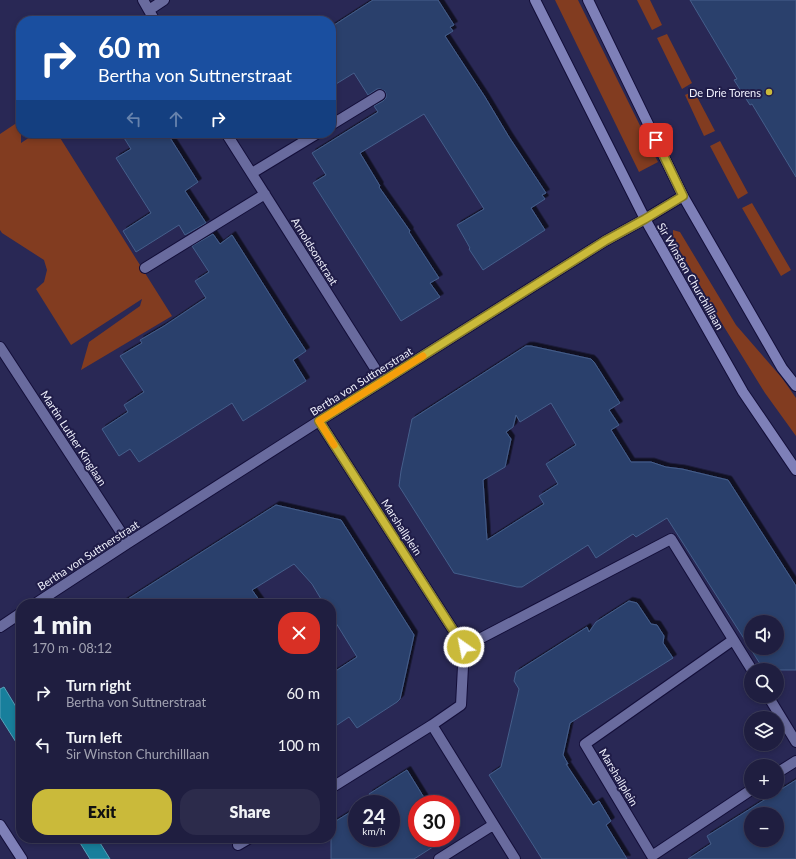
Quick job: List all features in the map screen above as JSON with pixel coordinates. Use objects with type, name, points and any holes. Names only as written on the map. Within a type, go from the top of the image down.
[{"type":"street","points":[[143,0],[153,16]]},
{"type":"street","points":[[149,10],[164,0]]},
{"type":"street","name":"Sir Winston Churchilllaan","points":[[535,0],[645,219],[743,392],[796,470]]},
{"type":"street","points":[[588,0],[683,196],[782,368],[796,386]]},
{"type":"street","points":[[336,122],[380,95]]},
{"type":"street","name":"Arnoldsonstraat","points":[[229,138],[383,381]]},
{"type":"street","points":[[252,173],[310,138]]},
{"type":"street","points":[[145,268],[265,194]]},
{"type":"street","name":"Bertha von Suttnerstraat","points":[[43,599],[319,421],[605,241],[683,196]]},
{"type":"street","name":"Martin Luther Kinglaan","points":[[0,347],[128,543]]},
{"type":"street","name":"Marshallplein","points":[[319,421],[464,647]]},
{"type":"street","points":[[336,785],[462,705],[464,647],[671,539],[748,663]]},
{"type":"street","points":[[0,627],[16,616]]},
{"type":"street","name":"Marshallplein","points":[[733,640],[585,744],[652,856],[744,795]]},
{"type":"street","points":[[772,703],[796,742]]},
{"type":"street","points":[[432,725],[515,859]]},
{"type":"street","points":[[784,769],[796,761]]},
{"type":"street","points":[[0,825],[22,859]]},
{"type":"street","points":[[439,859],[493,825]]},
{"type":"shaded area","points":[[555,0],[578,0],[658,162],[639,172]]},
{"type":"shaded area","points":[[637,0],[650,0],[662,25],[652,30]]},
{"type":"shaded area","points":[[667,34],[692,83],[682,89],[657,38]]},
{"type":"shaded area","points":[[694,91],[715,131],[704,136],[685,95]]},
{"type":"shaded area","points":[[16,123],[16,138],[21,138],[21,143],[28,138],[60,138],[172,316],[81,370],[89,342],[140,306],[142,299],[71,345],[36,289],[44,282],[47,270],[44,260],[2,233],[0,230],[0,134]]},
{"type":"shaded area","points":[[720,141],[748,193],[738,199],[710,146]]},
{"type":"shaded area","points":[[752,203],[791,270],[781,276],[742,208]]},
{"type":"shaded area","points":[[673,230],[680,232],[736,325],[782,378],[796,398],[796,436],[765,393],[721,322],[673,239]]},
{"type":"water","points":[[4,687],[16,707],[16,742],[0,717],[0,689]]},
{"type":"water","points":[[80,843],[100,843],[110,859],[90,859]]},
{"type":"building","points":[[373,0],[438,0],[454,25],[450,27],[453,31],[445,36],[546,193],[542,195],[545,199],[531,208],[545,230],[483,270],[469,249],[470,248],[457,225],[484,209],[424,114],[360,153],[380,186],[379,187],[410,231],[409,232],[439,278],[430,283],[440,297],[401,321],[313,183],[326,175],[312,153],[378,112],[374,106],[386,98],[385,91],[380,89],[377,89],[368,95],[354,73],[336,84],[336,24]]},
{"type":"building","name":"De Drie Torens","points":[[690,0],[796,0],[796,177],[752,104],[750,105],[734,80],[737,79]]},
{"type":"building","points":[[124,138],[170,138],[198,182],[185,191],[206,223],[185,235],[179,225],[136,252],[123,231],[151,213],[116,158],[131,149]]},
{"type":"building","points":[[213,234],[220,244],[232,235],[306,351],[293,360],[306,381],[243,421],[232,403],[139,462],[130,449],[119,456],[102,429],[128,412],[124,405],[144,392],[120,356],[142,343],[140,340],[206,298],[195,281],[209,272],[192,246]]},
{"type":"building","points":[[526,346],[591,359],[620,403],[609,410],[619,425],[611,430],[631,462],[651,462],[666,467],[682,469],[728,480],[796,586],[796,670],[784,670],[784,663],[760,663],[754,655],[784,655],[784,615],[744,615],[744,639],[667,518],[636,537],[633,534],[596,558],[588,545],[522,587],[517,587],[454,573],[399,486],[412,419]],"holes":[[[551,403],[576,445],[546,464],[558,484],[539,496],[544,504],[487,540],[483,480],[505,467],[511,439],[506,432],[513,427],[516,415],[520,422]]]},
{"type":"building","points":[[276,505],[341,520],[414,635],[400,699],[357,728],[349,717],[336,726],[336,671],[357,657],[336,623],[336,599],[321,599],[312,584],[294,564],[252,590],[258,599],[128,599]]},
{"type":"building","points":[[629,601],[637,603],[651,624],[657,625],[664,636],[663,643],[673,658],[570,723],[563,755],[568,764],[566,764],[593,805],[599,801],[611,821],[606,825],[627,859],[542,859],[489,775],[501,767],[519,689],[514,681],[516,672],[587,627],[589,632],[596,622]]},
{"type":"building","points":[[407,770],[422,795],[408,795],[408,847],[433,847],[414,859],[331,859],[331,843],[336,843],[336,821],[348,814],[348,847],[400,847],[400,795],[370,795]]},
{"type":"building","points":[[796,780],[796,859],[688,859],[711,844],[707,836],[744,813],[744,847],[784,847],[784,807],[753,807],[766,799],[784,799],[784,788]]},
{"type":"slow traffic","points":[[334,445],[319,421],[423,356]]},
{"type":"place","name":"De Drie Torens","points":[[769,92]]},
{"type":"route","points":[[464,647],[319,421],[605,241],[683,196],[656,140]]}]
